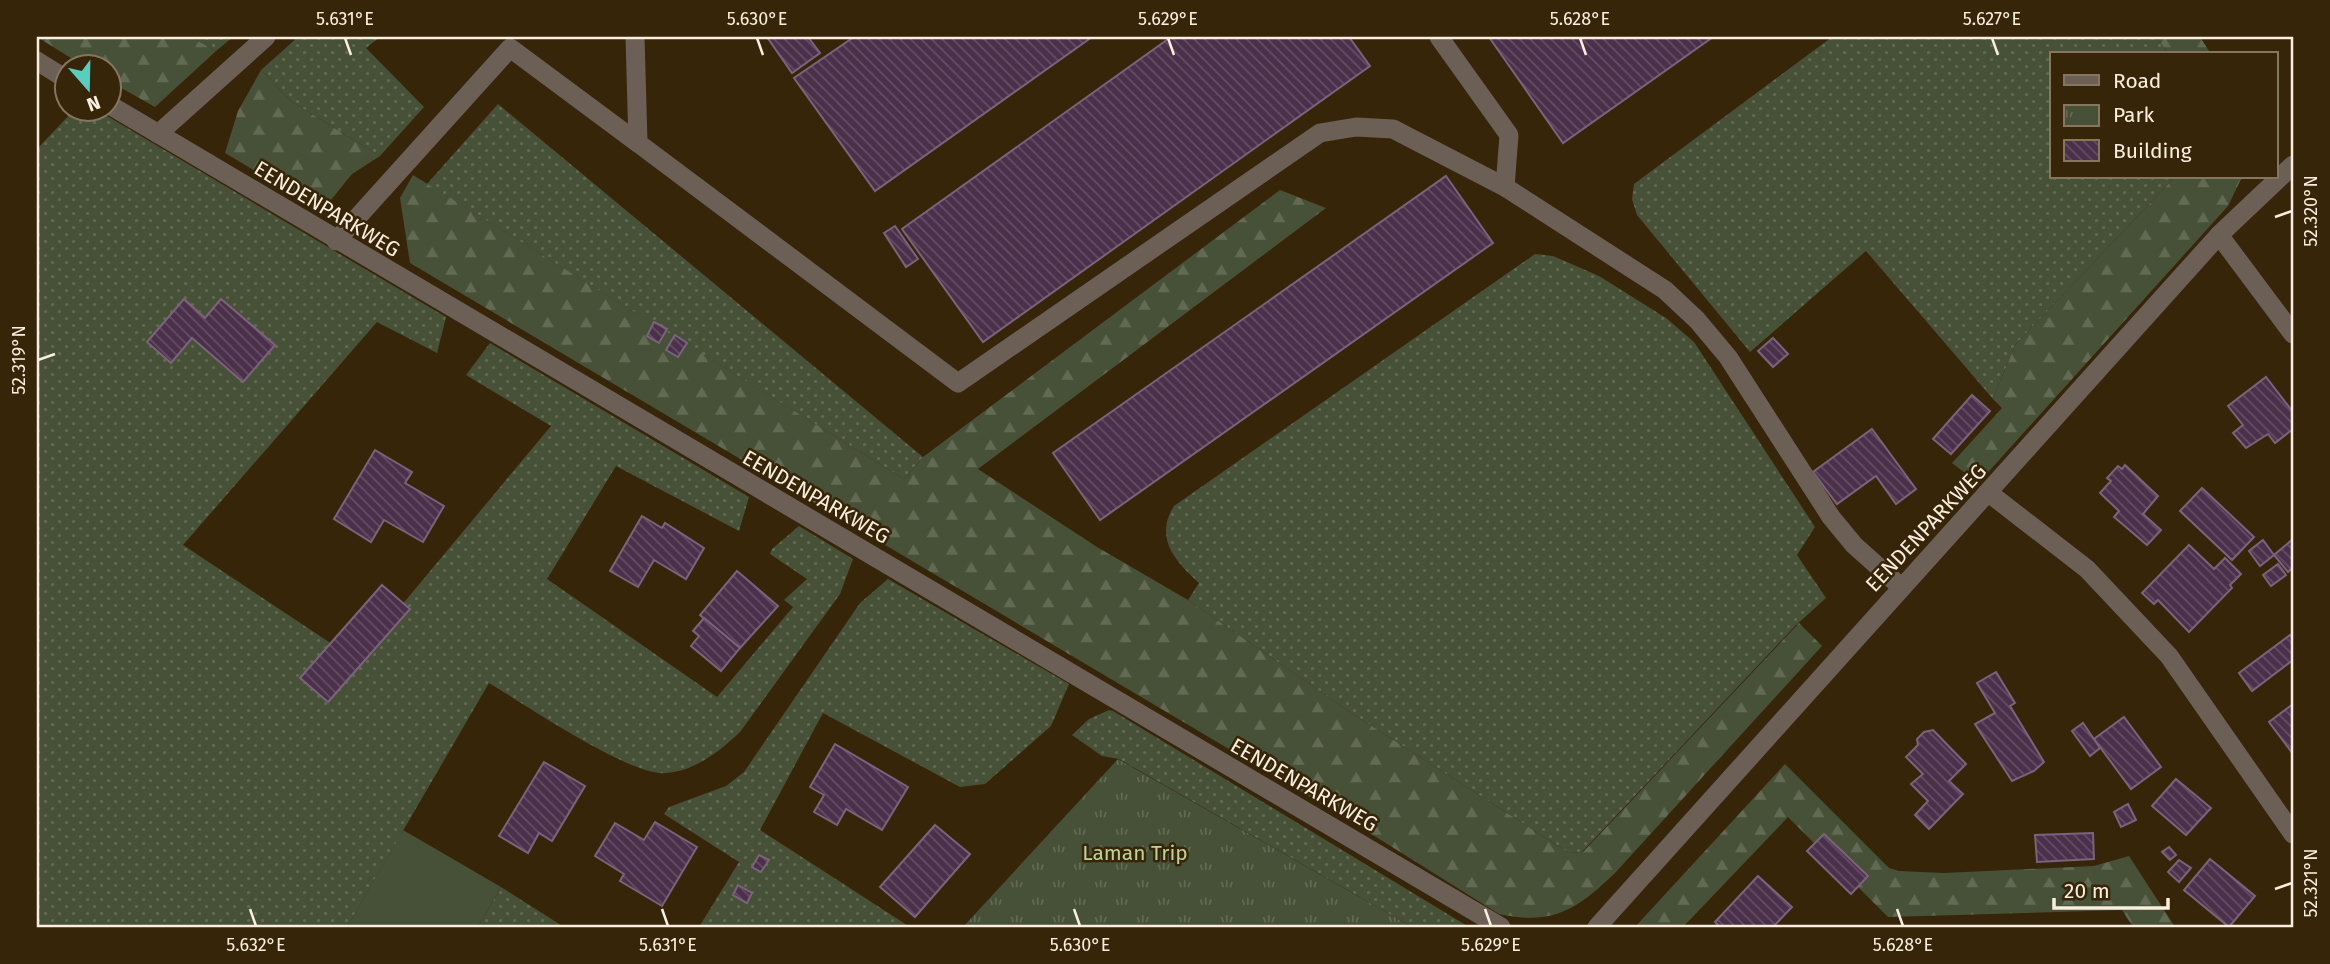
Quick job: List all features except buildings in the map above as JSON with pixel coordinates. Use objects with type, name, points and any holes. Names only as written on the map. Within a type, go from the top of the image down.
[{"type":"street","points":[[158,134],[266,37]]},
{"type":"street","points":[[635,37],[638,144]]},
{"type":"street","points":[[1439,37],[1509,135],[1505,187]]},
{"type":"street","points":[[336,241],[510,48],[958,383],[1321,133],[1356,127],[1393,129],[1505,187],[1665,290],[1697,320],[1728,357],[1831,517],[1854,545],[1901,587]]},
{"type":"street","points":[[37,61],[52,70]]},
{"type":"street","name":"EENDENPARKWEG","points":[[122,112],[1501,927]]},
{"type":"street","name":"EENDENPARKWEG","points":[[1597,927],[2219,235],[2293,165]]},
{"type":"street","points":[[2219,235],[2293,334]]},
{"type":"street","points":[[1989,493],[2087,569],[2169,656],[2293,834]]},
{"type":"green space","points":[[37,37],[191,37],[216,51],[155,107],[122,88],[122,52],[61,52]]},
{"type":"green space","points":[[191,37],[233,37],[216,51]]},
{"type":"green space","points":[[298,37],[380,37],[366,48],[424,107],[380,156],[292,102],[261,70]]},
{"type":"green space","points":[[1832,37],[2156,37],[2167,52],[2050,52],[2050,178],[2174,178],[2015,345],[1993,399],[1866,251],[1750,352],[1637,215],[1632,199],[1634,184]]},
{"type":"green space","points":[[2156,37],[2200,37],[2210,52],[2167,52]]},
{"type":"green space","points":[[261,70],[292,102],[380,156],[352,174],[322,211],[225,153],[238,111]]},
{"type":"green space","points":[[498,104],[923,457],[904,479],[427,184]]},
{"type":"green space","points":[[63,122],[117,122],[446,317],[437,353],[377,322],[183,545],[356,660],[551,426],[466,375],[490,343],[749,497],[739,531],[616,466],[547,579],[717,697],[793,607],[784,600],[807,579],[770,554],[772,549],[799,526],[853,559],[840,594],[740,732],[715,753],[697,764],[677,771],[650,771],[628,764],[551,722],[489,683],[347,927],[37,927],[37,149]]},
{"type":"green space","points":[[413,175],[904,479],[923,457],[1280,190],[1326,208],[978,469],[1097,547],[1188,600],[1347,710],[1569,853],[1583,852],[1799,623],[1822,646],[1615,873],[1589,896],[1563,912],[1550,916],[1535,918],[1499,914],[1357,825],[410,263],[400,198]]},
{"type":"green space","points":[[2174,178],[2242,178],[2228,206],[1981,480],[1969,476],[1952,463],[2002,408],[1993,399],[2015,345]]},
{"type":"green space","points":[[1535,254],[1553,256],[1599,276],[1666,318],[1694,342],[1815,527],[1797,555],[1826,598],[1795,626],[1582,852],[1569,853],[1347,710],[1188,600],[1199,583],[1175,557],[1167,539],[1166,528],[1174,506]]},
{"type":"green space","points":[[888,579],[1069,684],[1051,726],[985,784],[960,787],[823,713],[760,830],[910,927],[699,927],[739,862],[664,814],[669,807],[726,786],[744,772],[860,603]]},
{"type":"green space","points":[[1109,710],[1469,927],[1412,927],[1119,759],[1102,756],[1072,735],[1089,719]]},
{"type":"green space","name":"Laman Trip","points":[[1118,759],[1412,927],[963,927]]},
{"type":"green space","points":[[1785,764],[1889,868],[1944,873],[2094,866],[2129,856],[2175,927],[2133,927],[2122,910],[1888,917],[1788,817],[1683,927],[1635,927]]},
{"type":"green space","points":[[403,830],[501,887],[478,927],[347,927]]},
{"type":"green space","points":[[501,887],[564,927],[478,927]]}]
